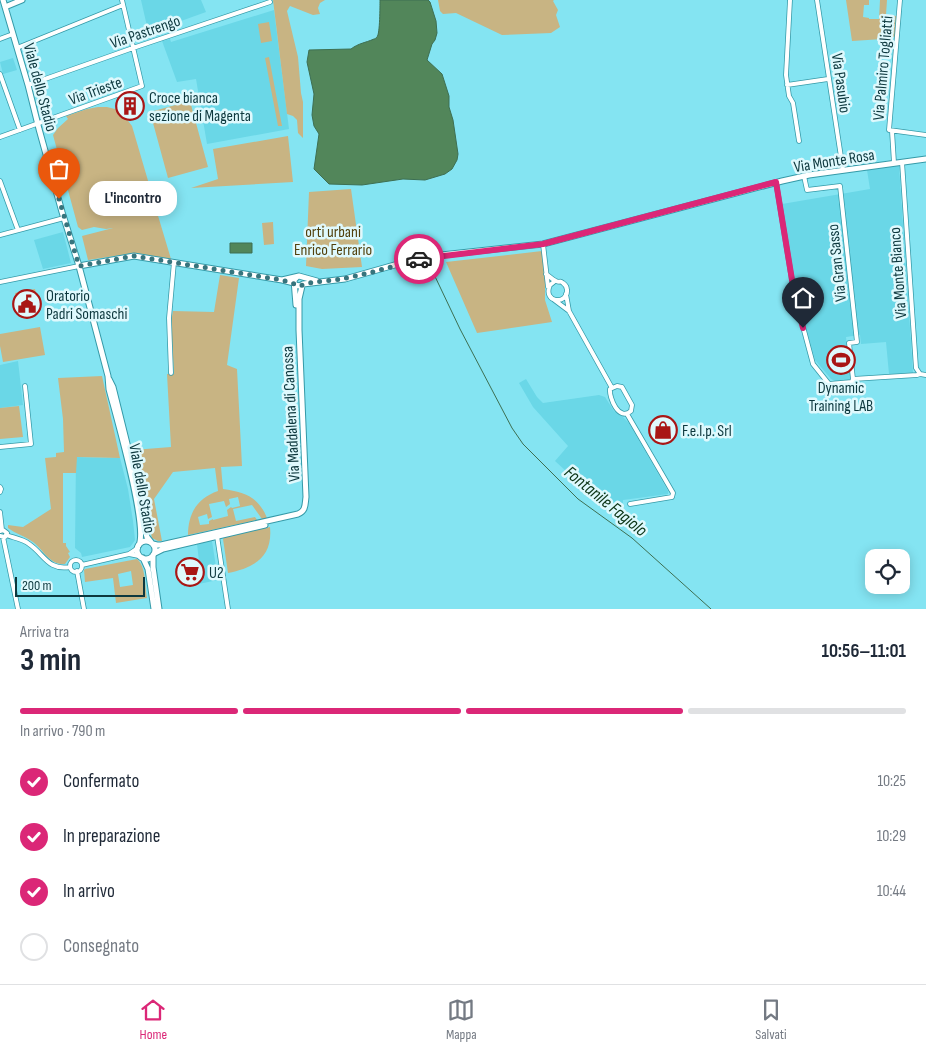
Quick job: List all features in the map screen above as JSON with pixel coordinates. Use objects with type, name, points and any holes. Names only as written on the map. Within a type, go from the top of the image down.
[{"type":"street","name":"Viale dello Stadio","points":[[3,0],[2,9],[13,34],[28,85],[108,376],[113,387],[136,480],[146,534],[154,547],[153,567],[159,609]]},
{"type":"street","points":[[2,9],[22,0]]},
{"type":"street","points":[[122,0],[133,48]]},
{"type":"street","points":[[790,0],[786,75],[790,96],[794,103],[799,141]]},
{"type":"street","name":"Via Pasubio","points":[[818,0],[828,79],[843,170]]},
{"type":"street","name":"Via Palmiro Togliatti","points":[[900,0],[889,130],[926,135]]},
{"type":"street","name":"Via Pastrengo","points":[[28,85],[270,2]]},
{"type":"street","points":[[17,48],[123,6]]},
{"type":"street","points":[[0,39],[13,34]]},
{"type":"street","name":"Via Trieste","points":[[0,137],[142,86],[133,48]]},
{"type":"street","points":[[0,74],[20,130]]},
{"type":"street","points":[[787,85],[828,79]]},
{"type":"street","points":[[892,131],[894,163]]},
{"type":"street","name":"Via Monte Rosa","points":[[302,285],[366,274],[424,257],[543,244],[776,182],[843,170],[926,159]]},
{"type":"street","name":"Via Monte Bianco","points":[[902,162],[916,368],[920,374]]},
{"type":"street","name":"Via Gran Sasso","points":[[804,176],[807,190],[840,186],[857,342],[849,343],[854,379]]},
{"type":"street","points":[[0,181],[18,230]]},
{"type":"street","points":[[776,182],[794,292],[813,364],[829,384],[852,382],[854,379],[926,375]]},
{"type":"street","points":[[0,235],[64,218]]},
{"type":"street","points":[[543,244],[548,294],[569,311]]},
{"type":"street","points":[[0,282],[134,256],[282,280],[298,286],[302,285],[304,281],[300,277]]},
{"type":"street","points":[[171,373],[169,326],[174,262]]},
{"type":"street","points":[[546,274],[555,281],[564,284],[567,289],[569,311],[612,388],[610,394],[618,411],[622,414],[627,414],[631,411],[632,405],[622,388],[617,386],[612,388]]},
{"type":"street","points":[[282,280],[300,277],[325,282]]},
{"type":"street","points":[[295,284],[294,280],[300,277]]},
{"type":"street","points":[[548,288],[555,281]]},
{"type":"street","name":"Via Maddalena di Canossa","points":[[295,284],[299,330]]},
{"type":"street","name":"Via Maddalena di Canossa","points":[[154,554],[163,549],[193,542],[231,529],[302,512],[305,509],[299,330],[299,299],[302,285]]},
{"type":"street","points":[[553,299],[562,299],[566,294]]},
{"type":"street","name":"Viale dello Stadio","points":[[108,376],[109,388],[138,510],[141,534],[138,546],[141,557],[148,569],[154,609]]},
{"type":"street","points":[[0,447],[31,444],[25,386]]},
{"type":"street","points":[[627,414],[673,493],[672,497],[630,504]]},
{"type":"street","points":[[0,487],[0,492]]},
{"type":"street","name":"Via Maddalena di Canossa","points":[[152,543],[161,545],[205,535],[242,530],[298,517],[304,514],[308,508],[306,497]]},
{"type":"street","points":[[0,512],[1,530],[5,530],[3,536],[18,609]]},
{"type":"street","points":[[242,530],[261,522],[284,520]]},
{"type":"street","points":[[187,540],[192,540],[193,542],[205,535]]},
{"type":"street","points":[[215,535],[228,609]]},
{"type":"street","points":[[3,536],[30,544],[43,558],[54,566],[70,567],[72,570],[77,571]]},
{"type":"street","name":"Viale dello Stadio","points":[[138,546],[144,541],[152,543]]},
{"type":"street","points":[[129,554],[138,546]]},
{"type":"street","points":[[82,565],[129,554],[141,557]]},
{"type":"street","name":"Viale dello Stadio","points":[[141,557],[148,559],[154,554]]},
{"type":"street","points":[[70,567],[71,562],[75,560],[78,560],[82,565]]},
{"type":"street","points":[[77,571],[80,570],[82,565]]},
{"type":"street","points":[[77,571],[84,609]]},
{"type":"shaded area","points":[[141,0],[201,0],[206,12],[181,21],[182,25],[149,35]]},
{"type":"shaded area","points":[[380,0],[428,0],[430,2],[436,21],[437,33],[427,60],[442,74],[449,96],[449,107],[458,154],[457,160],[452,169],[445,174],[425,180],[403,179],[362,185],[329,184],[314,169],[319,134],[314,126],[312,115],[314,94],[307,62],[309,50],[351,49],[376,38],[379,31]]},
{"type":"shaded area","points":[[274,10],[289,129],[207,144],[196,79],[177,82],[162,41],[170,39],[171,42]]},
{"type":"shaded area","points":[[13,58],[17,70],[3,74],[0,62]]},
{"type":"shaded area","points":[[899,166],[913,373],[889,374],[886,342],[861,344],[860,335],[846,337],[851,381],[835,381],[831,379],[815,360],[796,292],[782,204],[870,189],[867,170]]},
{"type":"shaded area","points":[[63,232],[71,263],[43,269],[34,240]]},
{"type":"shaded area","points":[[230,243],[252,243],[252,253],[230,253]]},
{"type":"shaded area","points":[[18,361],[23,405],[0,408],[0,365]]},
{"type":"shaded area","points":[[526,379],[543,403],[599,395],[605,397],[614,411],[629,423],[668,494],[623,500],[623,503],[603,505],[555,461],[568,446],[533,407],[519,383]]},
{"type":"shaded area","points":[[76,457],[120,458],[128,489],[133,521],[135,540],[130,547],[82,557],[81,553],[75,548]]},
{"type":"shaded area","points":[[212,541],[218,580],[184,587],[181,564],[199,561],[197,544]]},
{"type":"green space","points":[[273,0],[325,0],[320,3],[318,8],[320,14],[313,15],[290,6],[287,11],[298,57],[303,102],[303,138],[298,133],[297,120],[287,114]]},
{"type":"green space","points":[[438,0],[554,0],[558,10],[556,15],[560,27],[551,33],[502,35],[456,13],[443,14],[440,11]]},
{"type":"green space","points":[[846,0],[869,0],[869,5],[864,5],[863,17],[879,19],[880,0],[887,0],[886,15],[896,16],[895,37],[852,41]]},
{"type":"green space","points":[[269,22],[272,41],[261,43],[258,24]]},
{"type":"green space","points":[[269,57],[282,126],[278,126],[265,58]]},
{"type":"green space","points":[[190,101],[208,167],[168,178],[150,112]]},
{"type":"green space","points":[[98,107],[115,109],[122,113],[132,126],[156,208],[145,211],[156,209],[171,259],[135,253],[88,260],[82,236],[113,228],[94,227],[82,230],[78,227],[53,135],[68,119],[66,116]]},
{"type":"green space","points":[[288,136],[293,182],[191,188],[218,179],[213,149]]},
{"type":"green space","name":"orti urbani Enrico Ferrario","points":[[351,189],[362,267],[322,269],[306,266],[309,192]]},
{"type":"green space","points":[[273,222],[274,244],[264,245],[262,223]]},
{"type":"green space","points":[[542,251],[545,300],[552,322],[477,333],[446,262]]},
{"type":"green space","points":[[220,275],[239,278],[227,365],[237,369],[242,466],[221,467],[223,489],[249,496],[255,500],[267,518],[262,519],[252,505],[233,509],[236,521],[255,517],[257,520],[188,535],[192,514],[199,502],[218,491],[215,468],[173,472],[154,499],[162,541],[158,541],[152,538],[133,450],[171,447],[167,374],[174,374],[171,322],[173,311],[214,312]],"holes":[[[238,497],[240,506],[231,507],[227,510],[228,516],[213,519],[209,521],[209,524],[200,525],[198,517],[207,514],[208,519],[212,517],[209,504],[224,501],[226,507],[230,504],[229,499]]]},
{"type":"green space","points":[[35,289],[37,299],[17,303],[15,293]]},
{"type":"green space","points":[[40,327],[45,355],[3,362],[0,334]]},
{"type":"green space","points":[[102,376],[120,458],[77,457],[76,473],[63,473],[63,543],[66,543],[70,557],[65,564],[59,564],[51,560],[33,542],[8,528],[8,525],[23,527],[51,509],[45,458],[56,457],[56,453],[64,452],[63,419],[58,378]]},
{"type":"green space","points":[[19,406],[23,437],[0,439],[0,408]]},
{"type":"green space","points":[[270,527],[268,546],[260,559],[246,568],[228,573],[223,539],[225,536]]},
{"type":"green space","points":[[137,559],[144,572],[147,598],[116,603],[113,578],[85,582],[85,569]],"holes":[[[131,571],[133,585],[120,587],[118,574]]]},
{"type":"waterway","name":"Fontanile Fagiolo","points":[[431,268],[460,329],[512,428],[523,444],[578,499],[632,538],[711,609]]},
{"type":"way so far","points":[[59,199],[79,266],[134,256],[282,280],[300,286],[366,274],[419,259]]},
{"type":"place","name":"Croce bianca sezione di Magenta","points":[[130,106]]},
{"type":"place","name":"L'incontro","points":[[59,199]]},
{"type":"place","name":"Oratorio Padri Somaschi","points":[[27,304]]},
{"type":"place","name":"Dynamic Training LAB","points":[[841,360]]},
{"type":"place","name":"F.e.l.p. Srl","points":[[663,430]]},
{"type":"place","name":"U2","points":[[190,572]]},
{"type":"route","points":[[419,259],[543,244],[776,182],[794,292],[803,328]]}]
